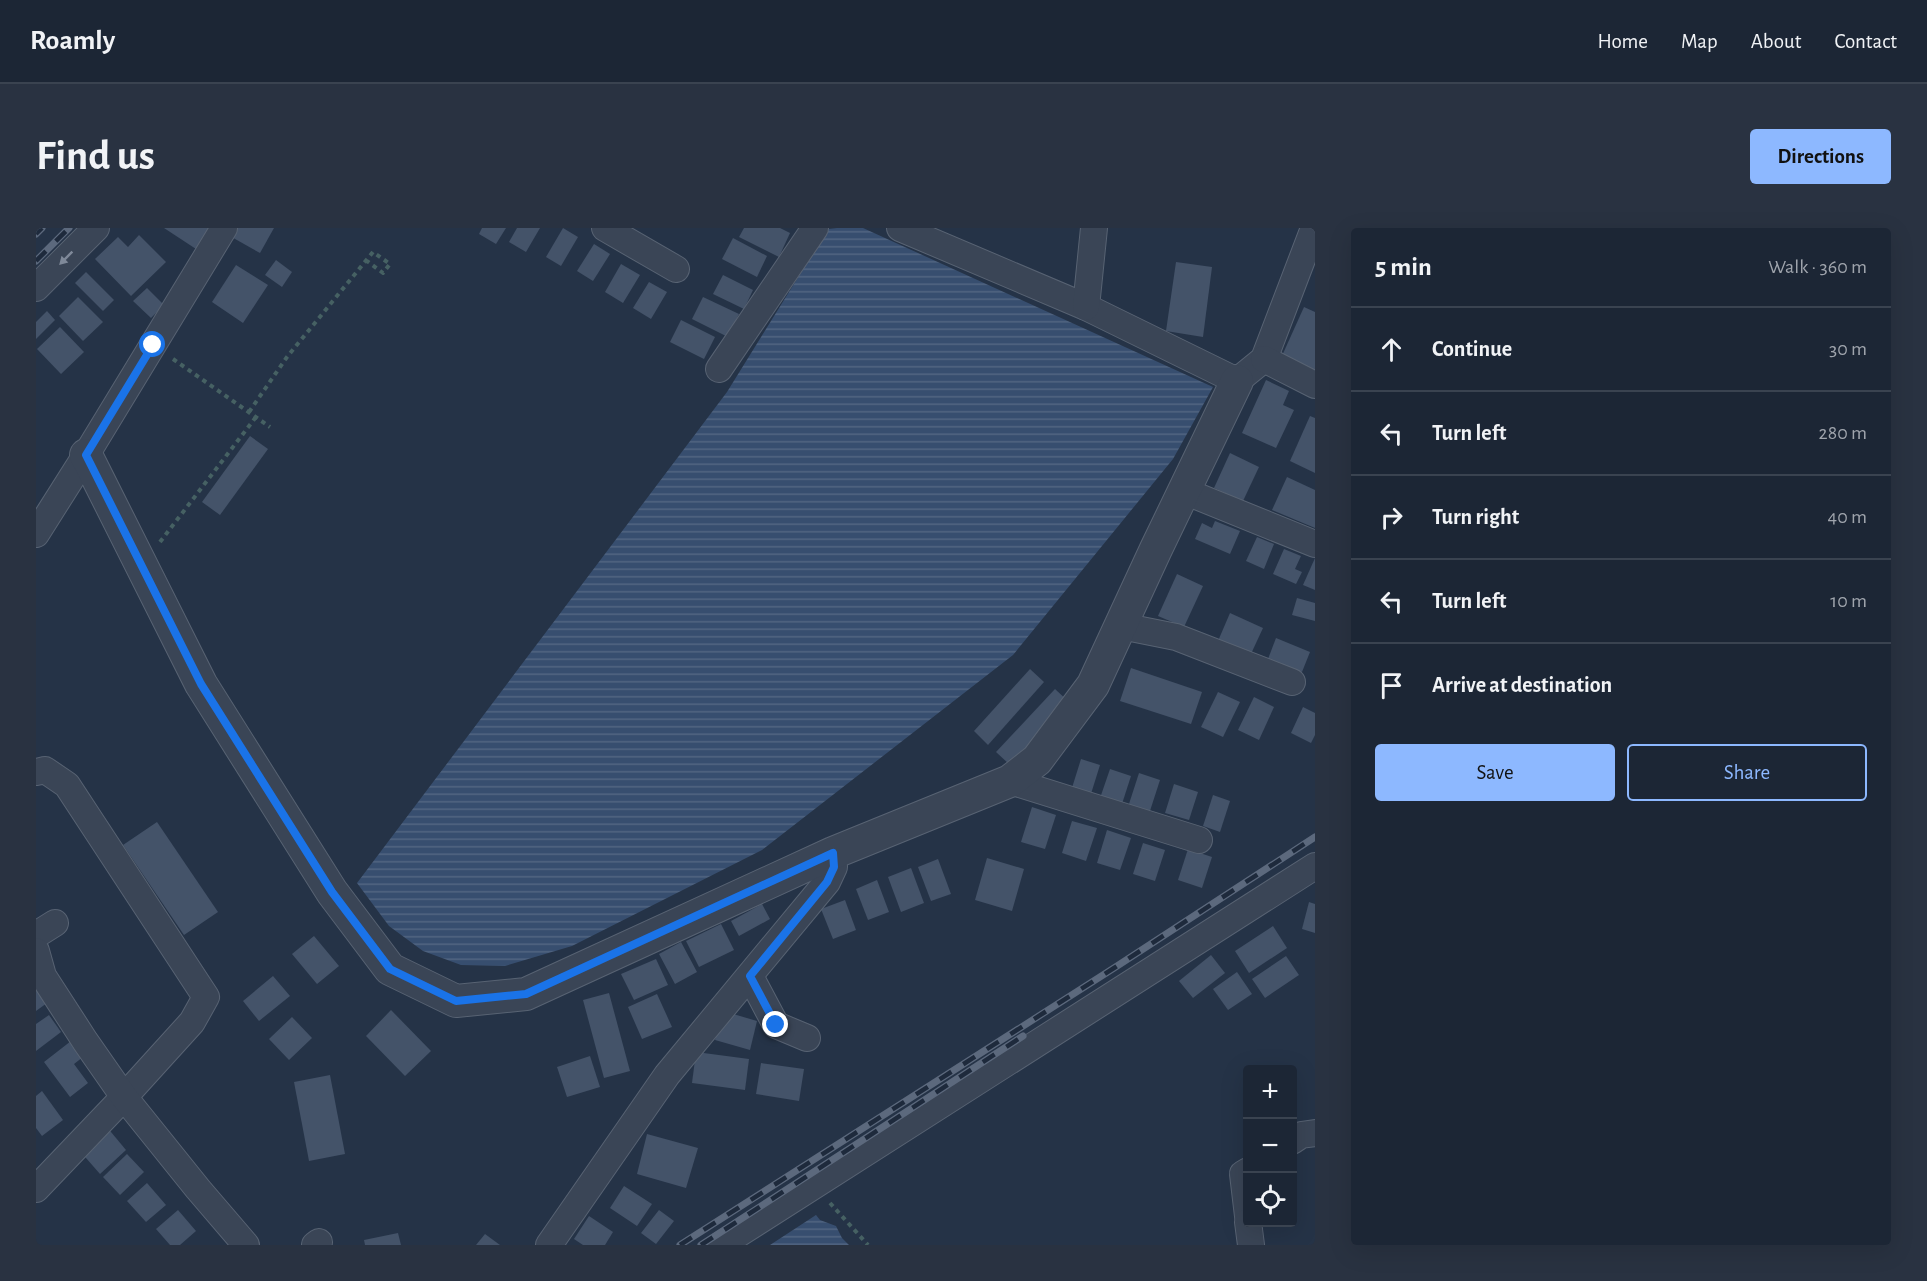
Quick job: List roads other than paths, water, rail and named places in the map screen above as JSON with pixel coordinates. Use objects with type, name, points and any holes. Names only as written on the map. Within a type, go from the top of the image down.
[{"type":"street","points":[[36,288],[96,228]]},
{"type":"street","points":[[36,534],[224,228]]},
{"type":"street","points":[[605,228],[676,269]]},
{"type":"street","points":[[719,369],[815,228]]},
{"type":"street","points":[[900,228],[953,239],[1237,381]]},
{"type":"street","points":[[1086,307],[1094,228]]},
{"type":"street","points":[[86,455],[201,684],[332,892],[390,969],[456,1001],[526,994],[833,853],[1010,781],[1037,760],[1093,685],[1237,381],[1264,359],[1314,228]]},
{"type":"street","points":[[1264,359],[1315,385]]},
{"type":"street","points":[[1184,492],[1315,544]]},
{"type":"street","points":[[1121,626],[1176,637],[1292,681]]},
{"type":"street","points":[[36,772],[45,770],[67,785],[206,997],[192,1022],[36,1189]]},
{"type":"street","points":[[1010,781],[1199,840]]},
{"type":"street","points":[[549,1245],[667,1075],[827,882],[834,867],[833,853]]},
{"type":"street","points":[[721,1245],[1315,866]]},
{"type":"street","points":[[36,951],[43,975],[124,1097],[246,1245]]},
{"type":"street","points":[[750,976],[776,1025],[807,1038]]},
{"type":"street","points":[[1297,1138],[1301,1135],[1315,1133]]},
{"type":"street","points":[[1249,1227],[1251,1245]]},
{"type":"water","points":[[863,228],[1213,387],[1173,459],[1013,655],[762,850],[572,946],[505,966],[461,965],[423,951],[389,926],[357,883],[727,392],[828,229]]},
{"type":"water","points":[[816,1215],[820,1220],[836,1226],[842,1238],[849,1245],[770,1245]]},
{"type":"railway","points":[[36,234],[42,228]]},
{"type":"railway","points":[[36,261],[69,228]]},
{"type":"railway","points":[[680,1245],[1315,837]]},
{"type":"railway","points":[[701,1245],[1023,1036]]}]
